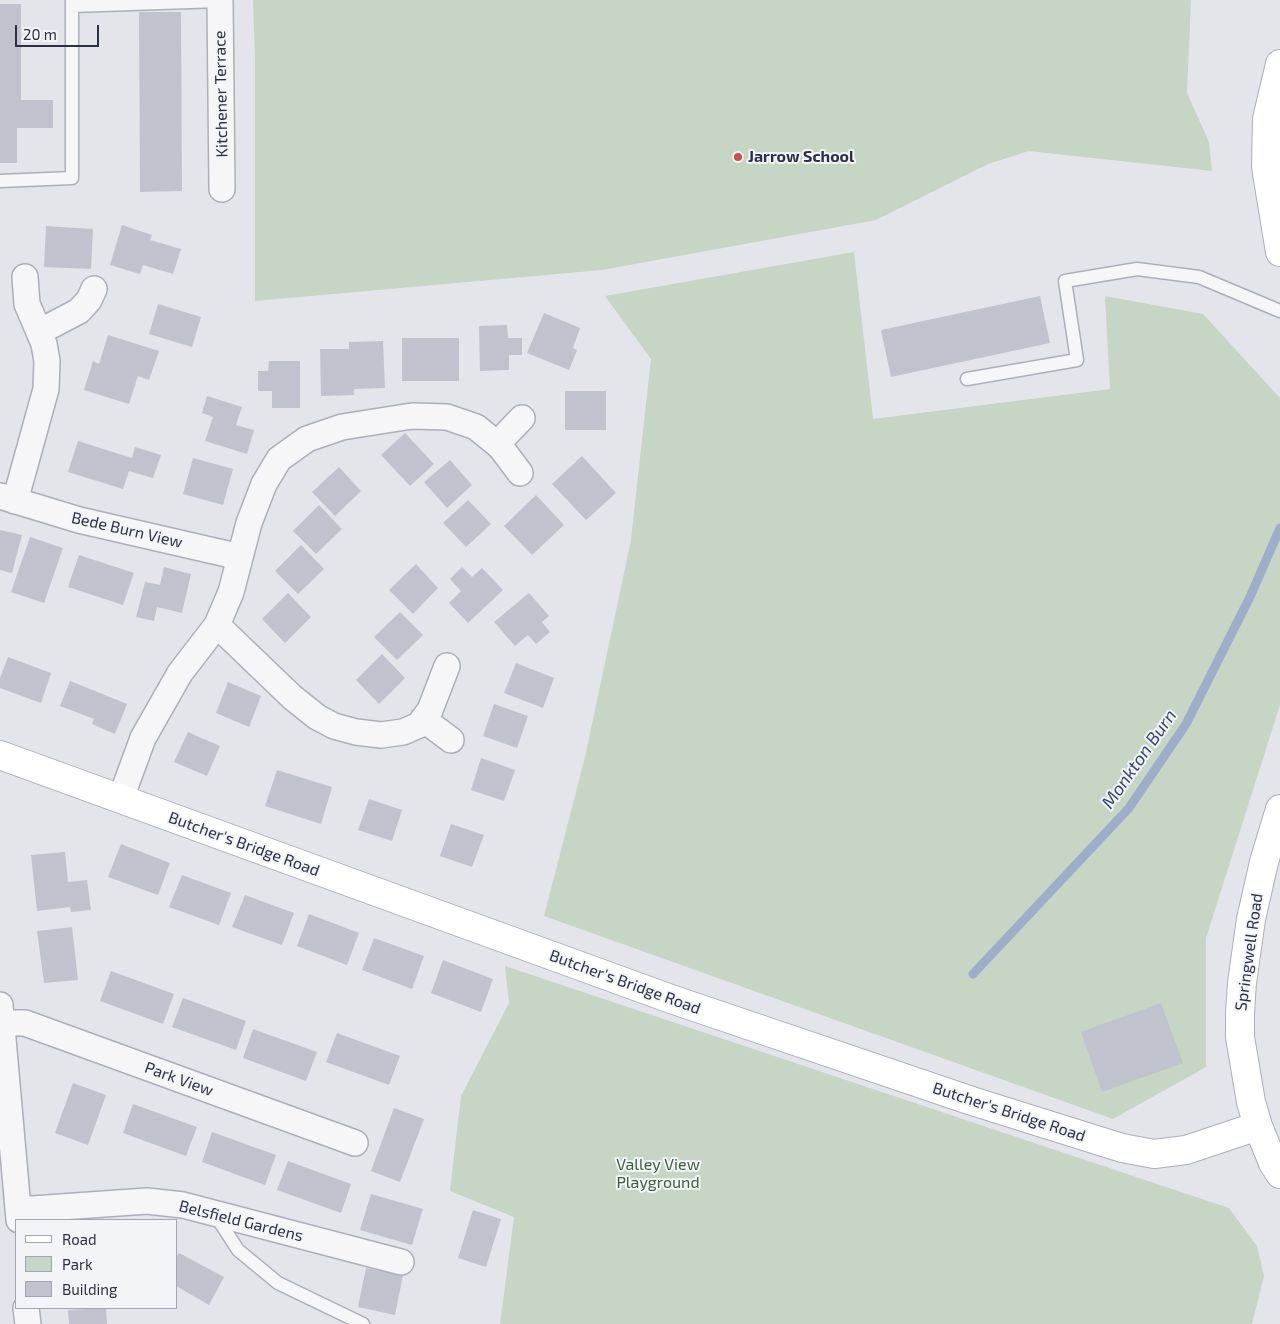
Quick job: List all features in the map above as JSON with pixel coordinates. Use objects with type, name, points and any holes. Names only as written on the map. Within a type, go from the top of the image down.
[{"type":"street","name":"Kitchener Terrace","points":[[220,1],[222,189]]},
{"type":"street","points":[[1280,64],[1267,120],[1266,167],[1280,252]]},
{"type":"street","name":"Bede Burn View","points":[[25,277],[27,304],[44,344],[47,361],[46,389],[7,498],[79,520],[240,557]]},
{"type":"street","points":[[39,332],[79,311],[89,300],[94,289]]},
{"type":"street","points":[[121,798],[144,738],[180,673],[217,625],[231,592],[249,523],[264,484],[279,459],[307,439],[342,427],[412,416],[447,417],[476,426],[502,449],[520,473]]},
{"type":"street","points":[[497,444],[522,418]]},
{"type":"street","points":[[217,625],[292,698],[317,717],[334,726],[356,732],[381,735],[403,732],[419,725],[430,710],[447,666]]},
{"type":"street","points":[[423,720],[451,740]]},
{"type":"street","name":"Butcher's Bridge Road","points":[[0,755],[671,999],[972,1101],[1122,1148],[1154,1154],[1186,1150],[1258,1126]]},
{"type":"street","name":"Springwell Road","points":[[1280,809],[1264,862],[1251,919],[1240,1012],[1240,1037],[1251,1102],[1258,1126],[1273,1163],[1280,1174]]},
{"type":"street","name":"Park View","points":[[1,1014],[355,1143]]},
{"type":"street","name":"Belsfield Gardens","points":[[1,1014],[18,1215],[147,1201],[183,1205],[401,1262]]},
{"type":"street","points":[[26,1309],[28,1324]]},
{"type":"lane","points":[[0,181],[72,178],[72,3],[220,1]]},
{"type":"lane","points":[[967,379],[1076,360],[1065,281],[1137,270],[1199,277],[1280,311]]},
{"type":"lane","points":[[215,1214],[238,1250],[278,1283],[363,1324]]},
{"type":"green space","name":"Jarrow School","points":[[253,0],[1191,0],[1187,93],[1209,142],[1212,171],[1029,151],[988,164],[876,220],[602,270],[255,301],[255,57]]},
{"type":"green space","points":[[854,252],[873,419],[1110,389],[1105,296],[1203,314],[1280,398],[1280,705],[1206,938],[1206,1067],[1113,1119],[544,916],[585,757],[631,540],[651,359],[605,296]]},
{"type":"green space","name":"Valley View Playground","points":[[505,966],[1229,1208],[1257,1246],[1264,1276],[1252,1324],[500,1324],[514,1217],[450,1191],[461,1096],[509,1003]]},
{"type":"building","points":[[0,4],[21,4],[21,100],[53,100],[53,128],[17,128],[17,163],[0,163]]},
{"type":"building","points":[[139,12],[181,12],[182,191],[140,192]]},
{"type":"building","points":[[122,225],[152,235],[150,240],[181,249],[173,274],[143,265],[140,274],[110,265]]},
{"type":"building","points":[[46,226],[93,229],[91,269],[44,267]]},
{"type":"building","points":[[1040,296],[1050,343],[891,377],[881,330]]},
{"type":"building","points":[[158,304],[201,317],[192,347],[149,334]]},
{"type":"building","points":[[544,313],[580,328],[573,348],[577,350],[569,370],[527,353]]},
{"type":"building","points":[[507,325],[508,338],[522,338],[522,355],[509,355],[509,370],[480,371],[479,326]]},
{"type":"building","points":[[108,335],[159,351],[149,380],[138,376],[129,404],[84,390],[93,361],[99,364]]},
{"type":"building","points":[[402,338],[459,338],[459,381],[402,381]]},
{"type":"building","points":[[383,341],[385,388],[354,389],[354,395],[321,396],[320,349],[349,349],[349,342]]},
{"type":"building","points":[[269,361],[300,361],[300,408],[272,408],[272,391],[258,391],[258,371],[268,371]]},
{"type":"building","points":[[565,391],[606,391],[606,430],[565,430]]},
{"type":"building","points":[[207,396],[242,407],[236,425],[254,430],[247,454],[205,441],[213,417],[202,413]]},
{"type":"building","points":[[405,433],[434,464],[410,486],[381,455]]},
{"type":"building","points":[[78,441],[132,458],[135,447],[161,455],[153,478],[129,471],[123,489],[68,472]]},
{"type":"building","points":[[582,456],[616,493],[586,520],[552,484]]},
{"type":"building","points":[[193,458],[233,469],[223,505],[183,494]]},
{"type":"building","points":[[450,460],[472,485],[447,508],[424,482]]},
{"type":"building","points":[[339,467],[361,491],[335,516],[312,492]]},
{"type":"building","points":[[536,495],[564,525],[532,555],[504,526]]},
{"type":"building","points":[[468,500],[491,524],[466,547],[443,523]]},
{"type":"building","points":[[319,505],[342,529],[316,554],[293,531]]},
{"type":"building","points":[[0,530],[22,535],[12,573],[0,570]]},
{"type":"building","points":[[30,537],[63,548],[44,603],[11,592]]},
{"type":"building","points":[[301,545],[324,569],[298,594],[275,571]]},
{"type":"building","points":[[79,555],[134,573],[123,605],[68,587]]},
{"type":"building","points":[[416,564],[438,588],[413,614],[389,590]]},
{"type":"building","points":[[164,567],[191,574],[182,613],[157,607],[154,621],[136,617],[145,582],[160,585]]},
{"type":"building","points":[[462,567],[472,577],[482,568],[503,590],[468,623],[449,603],[461,591],[450,579]]},
{"type":"building","points":[[288,593],[311,617],[285,643],[262,619]]},
{"type":"building","points":[[529,593],[549,616],[542,622],[550,632],[536,644],[528,635],[515,646],[494,622]]},
{"type":"building","points":[[400,612],[423,635],[397,660],[374,637]]},
{"type":"building","points":[[382,654],[405,678],[379,704],[356,680]]},
{"type":"building","points":[[8,657],[51,673],[41,703],[0,688],[0,678]]},
{"type":"building","points":[[516,663],[554,678],[543,708],[504,693]]},
{"type":"building","points":[[70,681],[127,704],[115,734],[92,724],[94,719],[60,706]]},
{"type":"building","points":[[228,682],[261,696],[249,727],[216,713]]},
{"type":"building","points":[[494,704],[528,716],[517,748],[483,736]]},
{"type":"building","points":[[188,732],[220,746],[207,776],[174,762]]},
{"type":"building","points":[[481,758],[515,770],[504,801],[471,790]]},
{"type":"building","points":[[277,770],[332,787],[321,824],[265,806]]},
{"type":"building","points":[[369,799],[402,810],[392,841],[358,830]]},
{"type":"building","points":[[451,824],[484,835],[472,867],[440,856]]},
{"type":"building","points":[[121,844],[170,863],[158,895],[108,877]]},
{"type":"building","points":[[65,852],[68,882],[87,880],[91,910],[71,912],[70,907],[37,911],[31,855]]},
{"type":"building","points":[[182,875],[231,893],[219,925],[169,907]]},
{"type":"building","points":[[245,895],[294,913],[282,945],[232,927]]},
{"type":"building","points":[[309,914],[359,933],[347,965],[297,946]]},
{"type":"building","points":[[72,927],[78,980],[44,983],[37,931]]},
{"type":"building","points":[[374,938],[424,956],[412,989],[362,970]]},
{"type":"building","points":[[443,960],[493,979],[481,1012],[431,993]]},
{"type":"building","points":[[111,971],[174,994],[163,1024],[100,1001]]},
{"type":"building","points":[[183,998],[246,1021],[236,1050],[172,1027]]},
{"type":"building","points":[[1161,1003],[1183,1063],[1102,1092],[1081,1032]]},
{"type":"building","points":[[253,1029],[317,1052],[306,1081],[243,1058]]},
{"type":"building","points":[[337,1033],[400,1056],[389,1085],[326,1062]]},
{"type":"building","points":[[73,1083],[106,1095],[88,1145],[55,1133]]},
{"type":"building","points":[[133,1104],[197,1127],[186,1156],[123,1133]]},
{"type":"building","points":[[394,1108],[424,1119],[400,1182],[371,1171]]},
{"type":"building","points":[[212,1132],[276,1155],[265,1185],[202,1162]]},
{"type":"building","points":[[288,1161],[351,1184],[341,1213],[277,1190]]},
{"type":"building","points":[[371,1194],[423,1209],[412,1245],[360,1230]]},
{"type":"building","points":[[473,1210],[501,1219],[486,1267],[458,1258]]},
{"type":"building","points":[[179,1253],[224,1277],[209,1305],[178,1287]]},
{"type":"building","points":[[366,1268],[403,1275],[395,1315],[358,1307]]},
{"type":"building","points":[[106,1309],[107,1324],[69,1324],[68,1310]]},
{"type":"waterway","name":"Monkton Burn","points":[[973,974],[1129,808],[1186,724],[1250,597],[1280,528]]},
{"type":"place","name":"Jarrow School","points":[[738,157]]}]
